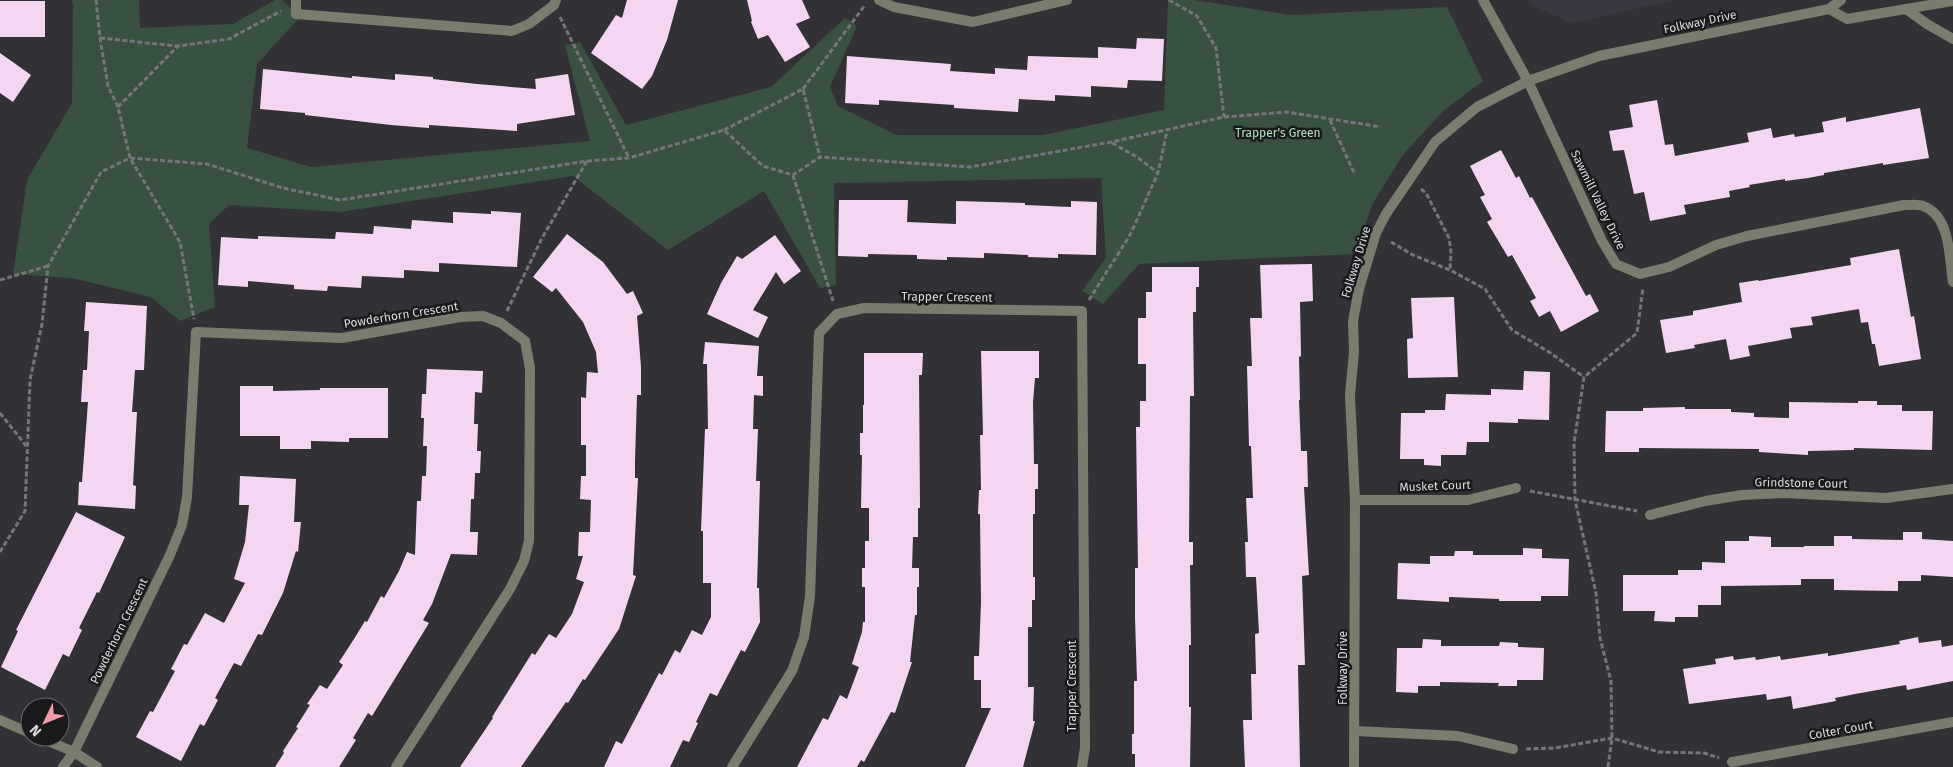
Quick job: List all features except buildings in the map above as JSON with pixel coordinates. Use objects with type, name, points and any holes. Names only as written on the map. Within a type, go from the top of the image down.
[{"type":"street","points":[[879,0],[894,7],[974,22],[1068,0]]},
{"type":"street","name":"Sawmill Valley Drive","points":[[1483,0],[1528,81],[1602,241],[1616,264],[1640,274],[1646,273]]},
{"type":"street","name":"Folkway Drive","points":[[1354,767],[1355,500],[1350,395],[1355,313],[1359,288],[1376,233],[1408,178],[1434,142],[1478,107],[1528,81],[1600,56],[1829,9],[1841,0]]},
{"type":"street","points":[[296,1],[296,14],[512,31],[528,24],[555,2]]},
{"type":"street","points":[[1829,9],[1847,19],[1953,1]]},
{"type":"street","points":[[1906,9],[1953,39]]},
{"type":"street","points":[[1646,273],[1669,267],[1716,244],[1747,236],[1904,205],[1922,206],[1935,215],[1945,230],[1953,282]]},
{"type":"street","name":"Trapper Crescent","points":[[837,314],[864,308],[1082,311],[1085,748],[1082,767]]},
{"type":"street","points":[[732,767],[792,671],[804,637],[810,596],[819,333],[837,314]]},
{"type":"street","name":"Powderhorn Crescent","points":[[63,767],[74,752],[170,556],[182,525],[188,496],[196,332],[342,338],[460,317],[483,316],[501,323],[525,341],[530,368],[529,541],[524,561],[510,589],[396,767]]},
{"type":"street","name":"Musket Court","points":[[1355,500],[1468,500],[1516,488]]},
{"type":"street","name":"Grindstone Court","points":[[1653,515],[1705,501],[1742,495],[1783,493],[1886,498],[1953,488]]},
{"type":"street","points":[[0,720],[20,729]]},
{"type":"street","name":"Colter Court","points":[[1732,762],[1953,722]]},
{"type":"street","points":[[1355,731],[1458,736],[1513,749]]},
{"type":"street","points":[[62,747],[97,767]]},
{"type":"path","points":[[96,0],[108,86],[118,107],[130,158],[180,242],[196,332]]},
{"type":"path","points":[[0,552],[25,511],[30,380],[42,324],[48,266],[101,172],[130,158],[208,164],[283,188],[340,200],[587,162],[629,158],[724,130],[803,89],[869,0]]},
{"type":"path","points":[[1169,0],[1197,16],[1216,48],[1224,117]]},
{"type":"path","points":[[100,38],[178,46],[229,39],[296,1]]},
{"type":"path","points":[[555,2],[629,158]]},
{"type":"path","points":[[118,107],[178,46]]},
{"type":"path","points":[[803,89],[820,157]]},
{"type":"path","points":[[793,175],[820,157],[970,167],[1167,131],[1224,117],[1287,112],[1381,127]]},
{"type":"path","points":[[1330,120],[1355,175]]},
{"type":"path","points":[[724,130],[763,166],[793,175]]},
{"type":"path","points":[[1082,311],[1130,235],[1158,173],[1167,131]]},
{"type":"path","points":[[1111,142],[1137,157],[1158,173]]},
{"type":"path","points":[[501,323],[542,238],[587,162]]},
{"type":"path","points":[[793,175],[837,314]]},
{"type":"path","points":[[1408,178],[1426,193],[1449,238],[1451,252],[1450,270]]},
{"type":"path","points":[[1391,242],[1413,255],[1450,270],[1484,290],[1512,330],[1549,352],[1584,377]]},
{"type":"path","points":[[0,280],[48,266]]},
{"type":"path","points":[[1608,767],[1612,738],[1611,682],[1600,638],[1596,593],[1575,500],[1574,443],[1584,377],[1637,333],[1646,273]]},
{"type":"path","points":[[0,413],[28,448]]},
{"type":"path","points":[[1516,488],[1653,515]]},
{"type":"path","points":[[1513,749],[1555,748],[1612,738],[1659,752],[1704,753],[1732,762]]},
{"type":"shaded area","points":[[1528,0],[1675,0],[1572,23],[1530,5]]},
{"type":"green space","name":"Trapper's Green","points":[[72,0],[139,0],[140,28],[233,24],[275,0],[282,0],[300,17],[257,64],[247,148],[311,167],[590,141],[565,45],[580,42],[626,125],[771,87],[845,18],[857,26],[830,87],[838,106],[897,135],[1043,135],[1164,110],[1168,0],[1194,0],[1291,15],[1447,7],[1483,81],[1443,111],[1403,155],[1373,203],[1354,254],[1139,264],[1103,304],[1082,291],[1106,258],[1101,178],[834,183],[836,285],[820,288],[764,191],[668,250],[573,176],[340,212],[229,205],[209,224],[215,307],[180,321],[151,297],[72,278],[13,274],[27,180],[72,103]]}]
